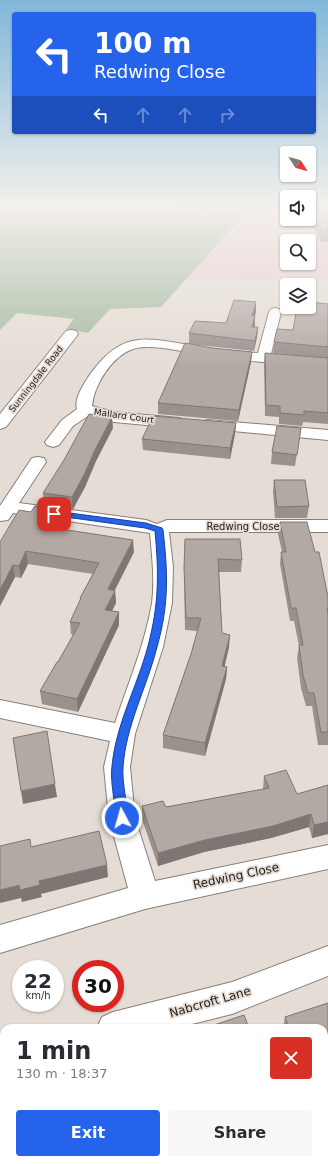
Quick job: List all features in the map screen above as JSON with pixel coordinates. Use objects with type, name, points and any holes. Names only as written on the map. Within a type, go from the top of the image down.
[{"type":"street","points":[[264,357],[275,312]]},
{"type":"street","name":"Sunningdale Road","points":[[0,424],[71,334]]},
{"type":"street","name":"Mallard Court","points":[[87,411],[84,408],[84,402],[94,381],[107,363],[121,349],[131,345],[158,344],[177,346],[202,352],[328,363]]},
{"type":"street","name":"Mallard Court","points":[[53,442],[66,423],[77,415],[87,411],[124,418],[328,441]]},
{"type":"street","name":"Redwing Close","points":[[38,462],[4,513],[146,526],[159,530],[167,526],[328,526]]},
{"type":"street","points":[[144,896],[122,818],[117,767],[123,734],[152,647],[162,602],[163,567],[159,530]]},
{"type":"street","points":[[0,709],[123,734]]},
{"type":"street","name":"Redwing Close","points":[[0,940],[144,896],[328,857]]},
{"type":"street","name":"Nabcroft Lane","points":[[129,1024],[232,998],[328,961]]},
{"type":"shaded area","points":[[205,259],[280,259],[280,270],[316,270],[316,259],[328,259],[328,279],[280,278],[280,279],[186,280]]},
{"type":"green space","points":[[0,259],[204,259],[161,307],[110,309],[88,333],[66,329],[74,319],[17,313],[0,330]]},
{"type":"building","points":[[234,300],[256,302],[252,316],[255,316],[252,327],[258,327],[255,341],[189,333],[195,321],[226,323]]},
{"type":"building","points":[[316,303],[328,304],[328,347],[274,342],[277,329],[293,330],[296,314],[316,314]]},
{"type":"building","points":[[185,343],[212,348],[252,352],[239,410],[158,403]]},
{"type":"building","points":[[265,353],[328,358],[328,413],[304,411],[304,415],[280,413],[280,406],[266,405]]},
{"type":"building","points":[[89,414],[112,417],[72,497],[43,493],[64,460]]},
{"type":"building","points":[[153,416],[236,423],[230,448],[142,439]]},
{"type":"building","points":[[277,426],[301,428],[297,455],[272,452]]},
{"type":"building","points":[[274,480],[305,480],[309,506],[277,507]]},
{"type":"building","points":[[35,506],[64,510],[54,528],[133,540],[108,589],[115,591],[105,610],[119,612],[77,699],[40,691],[80,623],[70,622],[80,598],[99,563],[26,551],[19,566],[13,565],[0,590],[0,542],[19,510],[31,512]]},
{"type":"building","points":[[280,522],[307,522],[315,552],[319,552],[328,597],[328,732],[321,732],[314,693],[308,693],[303,675],[299,645],[303,645],[296,608],[291,608],[281,552],[286,552]]},
{"type":"building","points":[[185,539],[240,539],[242,560],[218,559],[222,633],[230,635],[222,666],[227,667],[205,743],[163,735],[191,654],[201,618],[186,618],[184,568]]},
{"type":"building","points":[[47,731],[55,784],[21,791],[13,738]]},
{"type":"building","points":[[286,770],[297,794],[328,785],[328,822],[314,825],[311,814],[273,826],[205,840],[158,853],[142,806],[163,801],[166,807],[269,788],[264,776]]},
{"type":"building","points":[[99,831],[107,865],[39,881],[40,885],[20,890],[19,885],[0,890],[0,846],[30,839],[31,847]]},
{"type":"building","points":[[328,1003],[328,1024],[288,1024],[285,1017]]},
{"type":"building","points":[[244,1015],[247,1024],[217,1024]]},
{"type":"route","points":[[54,514],[146,526],[159,530],[163,567],[162,602],[152,647],[123,734],[117,767],[122,818]]}]
